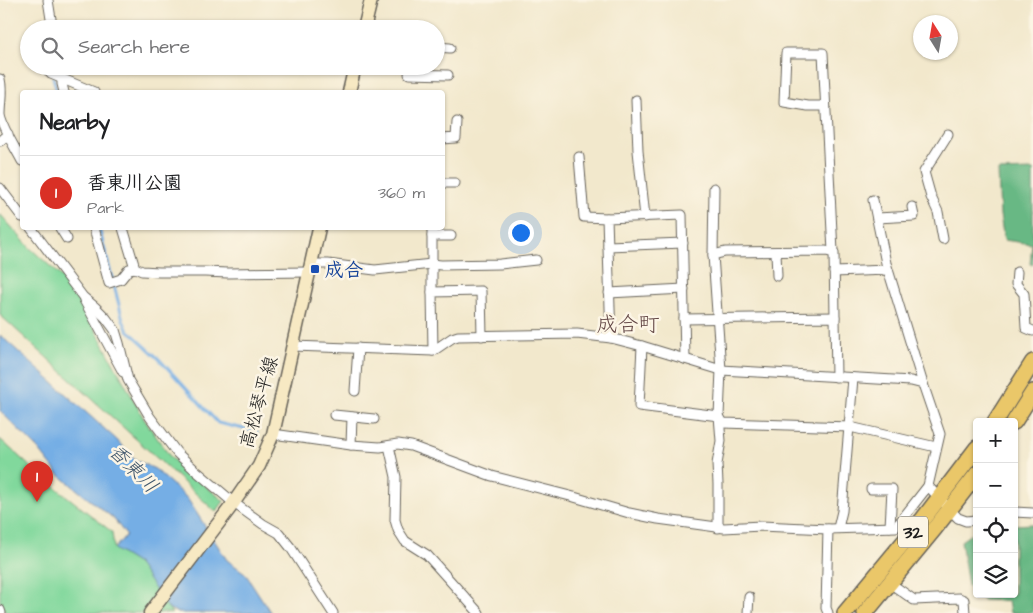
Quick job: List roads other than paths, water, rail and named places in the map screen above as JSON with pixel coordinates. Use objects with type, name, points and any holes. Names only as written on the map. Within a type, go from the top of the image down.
[{"type":"highway","points":[[998,418],[1033,362]]},
{"type":"highway","points":[[1017,418],[1033,392]]},
{"type":"highway","name":"32","points":[[865,613],[936,528],[944,504],[973,455]]},
{"type":"highway","name":"32","points":[[845,613],[944,504],[973,478]]},
{"type":"main road","points":[[366,20],[370,0]]},
{"type":"main road","points":[[350,90],[354,75]]},
{"type":"main road","name":"高松琴平線","points":[[150,613],[232,506],[259,466],[273,434],[319,230]]},
{"type":"street","points":[[48,0],[51,20]]},
{"type":"street","points":[[445,48],[450,48]]},
{"type":"street","points":[[825,106],[808,106],[784,102],[786,53],[823,53],[832,252],[834,253],[836,377]]},
{"type":"street","points":[[55,75],[62,84],[64,90]]},
{"type":"street","points":[[56,75],[90,90]]},
{"type":"street","points":[[0,79],[0,116],[20,157]]},
{"type":"street","points":[[636,100],[638,150],[645,216]]},
{"type":"street","points":[[445,139],[456,138],[457,122]]},
{"type":"street","points":[[0,141],[8,134]]},
{"type":"street","points":[[943,239],[938,212],[931,197],[924,172],[948,134]]},
{"type":"street","points":[[579,157],[584,217],[682,215],[685,359]]},
{"type":"street","points":[[445,183],[455,183]]},
{"type":"street","points":[[0,188],[20,214]]},
{"type":"street","points":[[714,188],[713,255],[721,370],[719,416],[721,442],[717,464],[718,528]]},
{"type":"street","points":[[273,434],[351,445],[380,447],[398,444],[411,446],[492,476],[629,513],[718,528],[761,526],[828,529],[896,527],[928,486],[940,434],[888,270],[873,200]]},
{"type":"street","points":[[877,218],[914,216],[912,206]]},
{"type":"street","points":[[607,218],[611,338]]},
{"type":"street","points":[[32,230],[82,298],[95,306],[115,330],[128,380],[150,417],[177,454],[232,506],[278,533],[292,548],[333,613]]},
{"type":"street","points":[[61,230],[67,239]]},
{"type":"street","points":[[95,230],[109,283],[121,280],[129,269],[134,268],[142,271],[159,272],[228,273],[310,268],[328,264],[375,270],[432,264],[500,264],[536,260]]},
{"type":"street","points":[[124,230],[134,268]]},
{"type":"street","points":[[433,351],[432,232],[452,236]]},
{"type":"street","points":[[608,246],[683,243]]},
{"type":"street","points":[[713,255],[725,252],[832,252]]},
{"type":"street","points":[[776,252],[777,276]]},
{"type":"street","points":[[834,272],[888,270]]},
{"type":"street","points":[[1017,272],[1016,284],[1024,294],[1026,328],[1033,331]]},
{"type":"street","points":[[609,293],[684,289]]},
{"type":"street","points":[[432,292],[481,291],[482,336]]},
{"type":"street","points":[[684,319],[835,317]]},
{"type":"street","points":[[293,346],[433,351],[458,336],[577,334],[611,338],[721,370],[911,381],[923,384]]},
{"type":"street","points":[[642,346],[639,406],[719,416],[724,423],[850,426],[936,447]]},
{"type":"street","points":[[355,391],[358,348]]},
{"type":"street","points":[[838,528],[842,511],[853,378]]},
{"type":"street","points":[[334,415],[374,419]]},
{"type":"street","points":[[351,445],[352,417]]},
{"type":"street","points":[[389,446],[396,477],[395,520],[398,530],[405,540],[428,555],[479,613]]},
{"type":"street","points":[[928,486],[958,518],[966,521],[973,520]]},
{"type":"street","points":[[871,489],[892,489],[890,527]]},
{"type":"street","points":[[1018,512],[1033,513]]},
{"type":"street","points":[[828,529],[826,608],[828,613]]},
{"type":"street","points":[[890,582],[914,600],[959,598],[964,600],[965,613]]},
{"type":"street","points":[[748,613],[749,597]]},
{"type":"water","name":"香東川","points":[[0,335],[117,440],[135,460],[155,469],[187,498],[227,560],[245,573],[271,613],[178,613],[168,608],[138,564],[114,549],[126,535],[113,518],[58,474],[39,450],[0,411]]},
{"type":"waterway","points":[[53,77],[56,90]]},
{"type":"waterway","points":[[100,230],[127,329],[159,359],[218,423],[257,432]]},
{"type":"place","name":"成合","points":[[315,269]]},
{"type":"place","name":"香東川公園","points":[[37,502]]},
{"type":"district","name":"成合町","points":[[628,324]]}]
